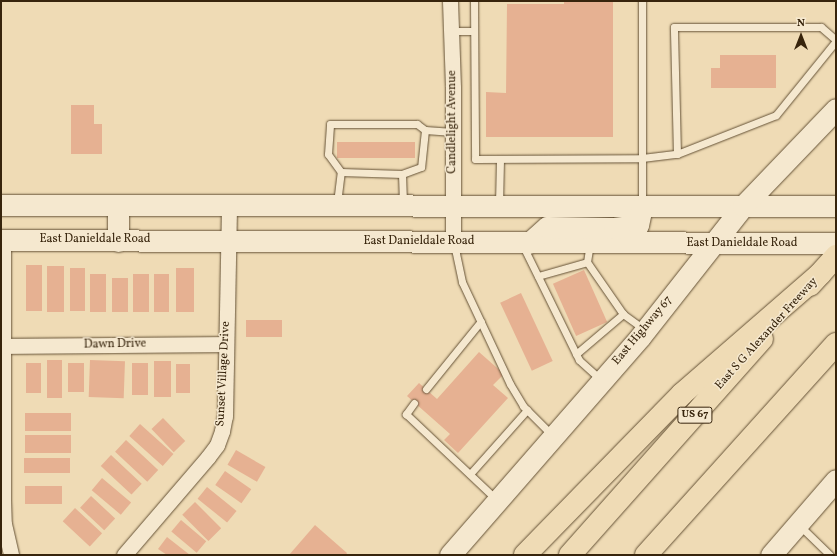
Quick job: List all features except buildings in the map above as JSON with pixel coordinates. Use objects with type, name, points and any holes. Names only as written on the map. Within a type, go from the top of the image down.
[{"type":"highway","name":"East S G Alexander Freeway","points":[[570,555],[836,256]]},
{"type":"highway","points":[[525,555],[682,394],[820,274]]},
{"type":"highway","points":[[646,555],[836,344]]},
{"type":"highway","points":[[664,555],[743,448]]},
{"type":"main road","name":"East Highway 67","points":[[450,555],[645,330],[743,206],[836,109]]},
{"type":"main road","points":[[1,205],[836,206]]},
{"type":"main road","points":[[118,205],[118,241]]},
{"type":"main road","points":[[525,243],[547,227],[614,228],[638,225],[642,206]]},
{"type":"main road","name":"East Danieldale Road","points":[[2,240],[525,243],[588,252],[713,244],[836,243]]},
{"type":"main road","points":[[771,555],[836,480]]},
{"type":"street","name":"Candlelight Avenue","points":[[450,1],[452,31],[453,242]]},
{"type":"street","name":"Sunset Village Drive","points":[[124,555],[217,445],[225,416],[229,206]]},
{"type":"street","points":[[2,240],[3,500],[4,524],[11,555]]},
{"type":"street","name":"Dawn Drive","points":[[3,346],[226,344]]},
{"type":"lane","points":[[474,1],[475,159],[642,158],[677,154],[776,115],[836,40],[821,27],[674,27],[677,154]]},
{"type":"lane","points":[[642,1],[642,206]]},
{"type":"lane","points":[[452,31],[474,31]]},
{"type":"lane","points":[[337,206],[341,172],[328,154],[330,124],[417,124],[425,130],[453,132]]},
{"type":"lane","points":[[341,172],[402,174],[422,167],[425,130]]},
{"type":"lane","points":[[499,206],[500,159]]},
{"type":"lane","points":[[402,174],[403,206]]},
{"type":"lane","points":[[453,242],[462,282],[510,384],[527,410],[553,436]]},
{"type":"lane","points":[[525,243],[538,276],[579,360],[602,380]]},
{"type":"lane","points":[[538,276],[588,252],[623,314],[645,330]]},
{"type":"lane","points":[[576,354],[623,314]]},
{"type":"lane","points":[[426,389],[481,322]]},
{"type":"lane","points":[[414,403],[406,414],[498,500]]},
{"type":"lane","points":[[470,474],[527,410]]},
{"type":"lane","points":[[798,524],[830,555]]}]
